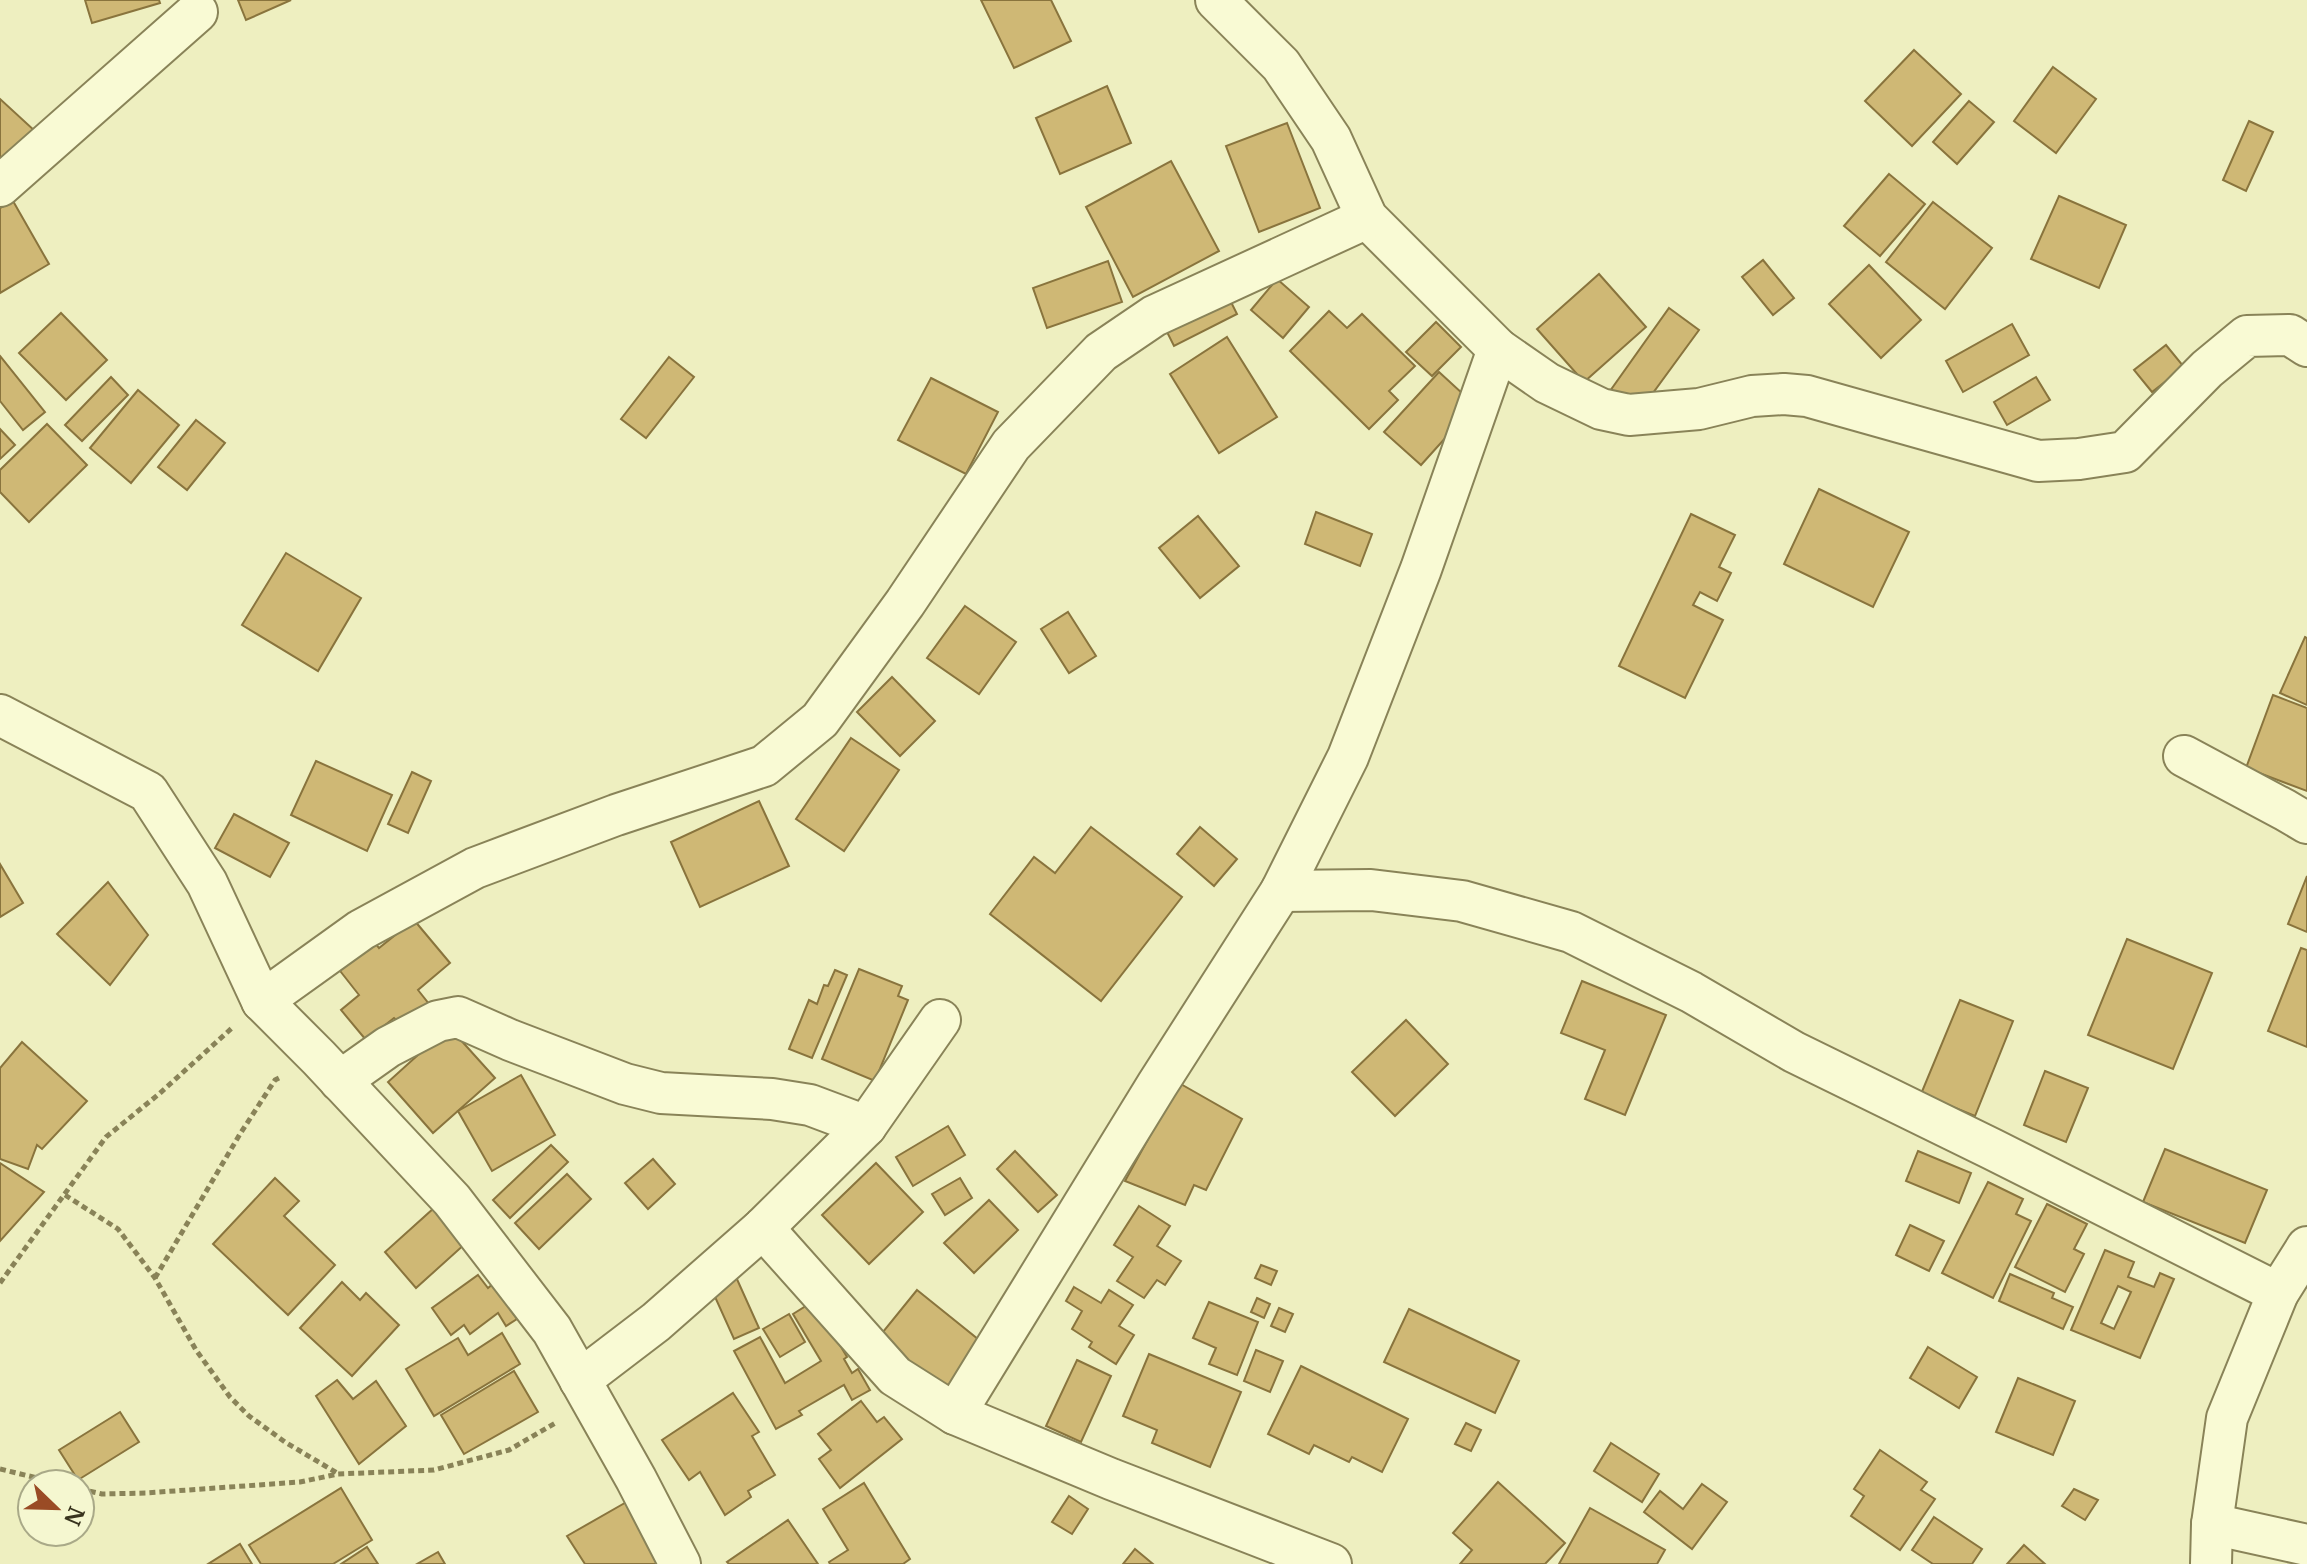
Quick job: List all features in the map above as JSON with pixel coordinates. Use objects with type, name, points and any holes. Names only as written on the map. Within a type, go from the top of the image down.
[{"type":"street","points":[[1216,0],[1281,65],[1331,139],[1367,218],[1498,349],[1547,383],[1601,409],[1629,415],[1699,409],[1752,396],[1807,396],[2038,461],[2079,459],[2125,452],[2207,369],[2247,336],[2290,335],[2307,346]]},
{"type":"street","points":[[0,186],[197,12]]},
{"type":"street","points":[[262,1001],[361,930],[475,868],[616,815],[764,766],[820,720],[905,603],[1011,445],[1101,352],[1154,316],[1367,218]]},
{"type":"street","points":[[955,1414],[1157,1085],[1281,891],[1348,757],[1421,569],[1498,349]]},
{"type":"street","points":[[0,715],[148,792],[207,883],[262,1001],[452,1200],[552,1330],[680,1564]]},
{"type":"street","points":[[2184,756],[2307,823]]},
{"type":"street","points":[[1281,891],[1371,890],[1462,901],[1571,932],[1691,992],[1794,1052],[2278,1293]]},
{"type":"street","points":[[330,1069],[388,1047],[438,1021],[458,1017],[625,1084],[661,1093],[772,1099],[810,1105],[866,1126]]},
{"type":"street","points":[[587,1391],[656,1322],[763,1228],[866,1126],[940,1020]]},
{"type":"street","points":[[763,1228],[895,1376],[955,1414],[1111,1479],[1331,1564]]},
{"type":"street","points":[[2211,1564],[2212,1524],[2227,1418],[2278,1293],[2307,1247]]},
{"type":"street","points":[[2212,1524],[2307,1545]]},
{"type":"path","points":[[0,1283],[106,1137],[159,1094],[262,1001]]},
{"type":"path","points":[[155,1278],[275,1080],[330,1069]]},
{"type":"path","points":[[65,1195],[118,1229],[155,1278],[196,1350],[230,1397],[249,1416],[293,1448],[338,1474]]},
{"type":"path","points":[[96,1493],[146,1493],[300,1482],[338,1474],[434,1470],[509,1450],[587,1391]]},
{"type":"building","points":[[85,0],[159,0],[160,3],[92,23]]},
{"type":"building","points":[[238,0],[291,0],[246,20]]},
{"type":"building","points":[[981,0],[1051,0],[1071,41],[1014,68]]},
{"type":"building","points":[[1914,50],[1961,94],[1912,146],[1865,101]]},
{"type":"building","points":[[2053,67],[2096,99],[2056,153],[2014,121]]},
{"type":"building","points":[[1107,86],[1131,143],[1060,174],[1036,118]]},
{"type":"building","points":[[0,99],[36,132],[0,169]]},
{"type":"building","points":[[1969,101],[1994,122],[1957,164],[1933,142]]},
{"type":"building","points":[[2249,121],[2273,132],[2246,191],[2223,180]]},
{"type":"building","points":[[1287,123],[1320,208],[1259,232],[1226,146]]},
{"type":"building","points":[[1171,161],[1219,251],[1133,297],[1086,207]]},
{"type":"building","points":[[1889,174],[1925,204],[1880,256],[1844,226]]},
{"type":"building","points":[[2059,196],[2126,225],[2099,288],[2031,259]]},
{"type":"building","points":[[13,201],[49,264],[0,293],[0,208]]},
{"type":"building","points":[[1933,202],[1992,248],[1945,309],[1886,262]]},
{"type":"building","points":[[1763,260],[1794,298],[1773,315],[1742,277]]},
{"type":"building","points":[[1108,261],[1122,302],[1047,328],[1033,288]]},
{"type":"building","points":[[1869,265],[1921,320],[1881,358],[1829,304]]},
{"type":"building","points":[[1599,274],[1646,327],[1584,382],[1537,329]]},
{"type":"building","points":[[1277,279],[1309,307],[1283,338],[1251,310]]},
{"type":"building","points":[[1229,298],[1237,314],[1174,346],[1167,332]]},
{"type":"building","points":[[1669,308],[1699,330],[1639,412],[1610,391]]},
{"type":"building","points":[[1329,311],[1347,328],[1362,314],[1415,366],[1389,391],[1398,400],[1369,429],[1290,351]]},
{"type":"building","points":[[61,313],[107,360],[66,400],[19,353]]},
{"type":"building","points":[[1436,322],[1461,347],[1432,376],[1406,352]]},
{"type":"building","points":[[2012,324],[2029,355],[1963,392],[1946,361]]},
{"type":"building","points":[[1227,337],[1277,417],[1219,453],[1170,374]]},
{"type":"building","points":[[2166,345],[2184,367],[2152,392],[2134,370]]},
{"type":"building","points":[[0,356],[45,412],[23,430],[0,401]]},
{"type":"building","points":[[669,357],[694,377],[646,438],[621,419]]},
{"type":"building","points":[[1439,372],[1475,405],[1421,465],[1384,432]]},
{"type":"building","points":[[111,377],[128,395],[82,441],[65,425]]},
{"type":"building","points":[[2036,377],[2050,400],[2007,425],[1994,402]]},
{"type":"building","points":[[931,378],[998,412],[966,474],[898,440]]},
{"type":"building","points":[[138,390],[179,425],[131,483],[90,448]]},
{"type":"building","points":[[196,420],[225,443],[187,490],[158,467]]},
{"type":"building","points":[[47,424],[87,465],[29,522],[0,492],[0,470]]},
{"type":"building","points":[[0,429],[15,445],[0,459]]},
{"type":"building","points":[[1819,489],[1909,532],[1873,607],[1784,564]]},
{"type":"building","points":[[1316,512],[1372,534],[1360,566],[1305,544]]},
{"type":"building","points":[[1691,514],[1735,535],[1719,567],[1731,573],[1717,601],[1700,592],[1693,605],[1723,620],[1685,698],[1619,666]]},
{"type":"building","points":[[1198,516],[1239,566],[1200,598],[1159,548]]},
{"type":"building","points":[[286,553],[361,598],[318,671],[242,625]]},
{"type":"building","points":[[965,606],[1016,642],[979,694],[927,658]]},
{"type":"building","points":[[1068,612],[1096,656],[1069,673],[1041,629]]},
{"type":"building","points":[[2307,638],[2307,705],[2280,693]]},
{"type":"building","points":[[892,677],[935,721],[900,756],[857,712]]},
{"type":"building","points":[[2273,695],[2307,708],[2307,791],[2246,768]]},
{"type":"building","points":[[851,738],[899,770],[844,851],[796,819]]},
{"type":"building","points":[[316,761],[392,795],[367,851],[291,815]]},
{"type":"building","points":[[412,772],[431,781],[408,833],[388,824]]},
{"type":"building","points":[[759,801],[789,866],[700,907],[671,842]]},
{"type":"building","points":[[234,814],[289,843],[270,877],[215,848]]},
{"type":"building","points":[[1091,827],[1182,897],[1101,1001],[990,914],[1034,857],[1055,873]]},
{"type":"building","points":[[1200,827],[1237,859],[1214,886],[1177,854]]},
{"type":"building","points":[[0,864],[23,903],[0,917]]},
{"type":"building","points":[[2307,876],[2307,932],[2288,924]]},
{"type":"building","points":[[108,882],[148,935],[110,985],[57,934]]},
{"type":"building","points":[[414,920],[450,963],[418,990],[433,1009],[409,1031],[394,1018],[366,1040],[341,1010],[359,995],[337,967],[372,939],[379,948]]},
{"type":"building","points":[[2127,939],[2212,973],[2173,1069],[2088,1035]]},
{"type":"building","points":[[2301,948],[2307,950],[2307,1047],[2268,1031]]},
{"type":"building","points":[[859,969],[902,986],[898,996],[908,1000],[875,1081],[822,1059]]},
{"type":"building","points":[[835,970],[847,975],[812,1058],[789,1049],[809,1000],[817,1004],[824,985],[828,986]]},
{"type":"building","points":[[1582,981],[1666,1015],[1625,1115],[1585,1099],[1605,1050],[1561,1033]]},
{"type":"building","points":[[1960,1000],[2013,1021],[1975,1116],[1921,1094]]},
{"type":"building","points":[[1406,1020],[1448,1064],[1395,1116],[1352,1072]]},
{"type":"building","points":[[449,1027],[495,1078],[433,1133],[388,1082]]},
{"type":"building","points":[[22,1042],[87,1101],[42,1149],[37,1145],[28,1169],[0,1159],[0,1068]]},
{"type":"building","points":[[2045,1071],[2088,1088],[2066,1142],[2024,1125]]},
{"type":"building","points":[[521,1075],[555,1135],[492,1171],[458,1111]]},
{"type":"building","points":[[1179,1083],[1242,1119],[1206,1190],[1194,1185],[1185,1205],[1125,1181]]},
{"type":"building","points":[[948,1126],[965,1155],[913,1186],[896,1157]]},
{"type":"building","points":[[551,1145],[568,1162],[510,1218],[493,1200]]},
{"type":"building","points":[[2165,1149],[2267,1190],[2245,1243],[2143,1202]]},
{"type":"building","points":[[1015,1151],[1057,1195],[1038,1212],[997,1169]]},
{"type":"building","points":[[1918,1151],[1971,1173],[1959,1203],[1906,1181]]},
{"type":"building","points":[[653,1159],[675,1184],[648,1209],[625,1183]]},
{"type":"building","points":[[0,1163],[44,1192],[0,1241]]},
{"type":"building","points":[[876,1163],[923,1212],[869,1264],[822,1215]]},
{"type":"building","points":[[567,1174],[591,1199],[539,1249],[515,1223]]},
{"type":"building","points":[[275,1178],[299,1201],[284,1216],[335,1265],[288,1315],[213,1244]]},
{"type":"building","points":[[960,1178],[972,1198],[945,1215],[932,1194]]},
{"type":"building","points":[[1988,1182],[2023,1199],[2016,1214],[2031,1221],[1993,1298],[1942,1273]]},
{"type":"building","points":[[989,1200],[1018,1230],[974,1273],[944,1243]]},
{"type":"building","points":[[2047,1204],[2087,1224],[2074,1249],[2084,1254],[2065,1292],[2015,1267]]},
{"type":"building","points":[[1139,1206],[1170,1226],[1157,1246],[1181,1261],[1165,1285],[1157,1280],[1144,1298],[1117,1281],[1133,1257],[1114,1245]]},
{"type":"building","points":[[434,1208],[466,1243],[416,1288],[385,1252]]},
{"type":"building","points":[[1910,1225],[1944,1241],[1929,1271],[1896,1255]]},
{"type":"building","points":[[2105,1250],[2134,1262],[2128,1277],[2154,1287],[2160,1273],[2174,1279],[2140,1358],[2071,1330]],"holes":[[[2118,1286],[2131,1292],[2114,1329],[2101,1323]]]},
{"type":"building","points":[[1261,1265],[1277,1271],[1271,1285],[1255,1278]]},
{"type":"building","points":[[2010,1274],[2054,1293],[2052,1298],[2073,1307],[2063,1329],[1999,1301]]},
{"type":"building","points":[[478,1275],[488,1288],[494,1283],[517,1319],[506,1326],[498,1313],[470,1334],[464,1325],[451,1335],[432,1308]]},
{"type":"building","points":[[736,1277],[759,1328],[734,1339],[711,1288]]},
{"type":"building","points":[[342,1282],[360,1300],[366,1293],[399,1325],[352,1376],[300,1328]]},
{"type":"building","points":[[1074,1287],[1101,1303],[1109,1290],[1133,1305],[1119,1326],[1134,1335],[1116,1364],[1089,1347],[1092,1342],[1072,1329],[1082,1311],[1066,1301]]},
{"type":"building","points":[[917,1290],[989,1348],[950,1397],[878,1338]]},
{"type":"building","points":[[1257,1298],[1270,1304],[1264,1318],[1251,1312]]},
{"type":"building","points":[[814,1301],[847,1357],[844,1359],[852,1373],[858,1369],[870,1390],[852,1400],[844,1385],[799,1411],[802,1415],[776,1429],[734,1351],[760,1337],[785,1383],[821,1361],[793,1314]]},
{"type":"building","points":[[1209,1302],[1258,1322],[1237,1375],[1209,1364],[1216,1348],[1193,1338]]},
{"type":"building","points":[[1279,1308],[1293,1314],[1285,1332],[1271,1326]]},
{"type":"building","points":[[1409,1309],[1519,1361],[1495,1413],[1384,1362]]},
{"type":"building","points":[[789,1314],[805,1342],[780,1357],[763,1329]]},
{"type":"building","points":[[502,1333],[520,1364],[434,1416],[406,1369],[458,1338],[468,1355]]},
{"type":"building","points":[[1928,1347],[1977,1377],[1959,1408],[1910,1378]]},
{"type":"building","points":[[1256,1350],[1283,1361],[1270,1392],[1244,1381]]},
{"type":"building","points":[[1149,1354],[1241,1392],[1210,1467],[1152,1443],[1157,1430],[1123,1416]]},
{"type":"building","points":[[1077,1360],[1111,1376],[1081,1442],[1046,1426]]},
{"type":"building","points":[[1301,1366],[1408,1419],[1382,1472],[1352,1457],[1349,1462],[1314,1445],[1309,1454],[1268,1434]]},
{"type":"building","points":[[514,1371],[538,1412],[464,1454],[441,1415]]},
{"type":"building","points":[[2018,1378],[2075,1401],[2053,1455],[1996,1432]]},
{"type":"building","points":[[337,1380],[353,1399],[376,1381],[406,1426],[359,1464],[316,1396]]},
{"type":"building","points":[[733,1393],[759,1432],[752,1436],[775,1475],[748,1491],[751,1497],[725,1515],[700,1472],[689,1480],[662,1440]]},
{"type":"building","points":[[861,1401],[877,1422],[884,1417],[902,1439],[840,1488],[819,1459],[831,1450],[818,1434]]},
{"type":"building","points":[[120,1412],[139,1442],[96,1469],[70,1468],[59,1450]]},
{"type":"building","points":[[1466,1423],[1481,1430],[1471,1451],[1455,1444]]},
{"type":"building","points":[[1611,1443],[1659,1474],[1642,1502],[1594,1471]]},
{"type":"building","points":[[1880,1450],[1927,1482],[1921,1490],[1935,1499],[1900,1550],[1851,1516],[1864,1496],[1854,1489]]},
{"type":"building","points":[[1498,1482],[1565,1543],[1545,1564],[1460,1564],[1472,1550],[1453,1533]]},
{"type":"building","points":[[864,1483],[910,1559],[903,1564],[829,1562],[848,1550],[823,1509]]},
{"type":"building","points":[[1702,1484],[1727,1502],[1692,1549],[1644,1512],[1660,1491],[1683,1509]]},
{"type":"building","points":[[341,1488],[372,1540],[333,1564],[261,1564],[249,1545]]},
{"type":"building","points":[[2074,1489],[2098,1500],[2085,1520],[2062,1506]]},
{"type":"building","points":[[1069,1496],[1088,1509],[1072,1534],[1052,1522]]},
{"type":"building","points":[[630,1500],[667,1564],[585,1564],[567,1536]]},
{"type":"building","points":[[1590,1508],[1665,1550],[1657,1564],[1559,1564]]},
{"type":"building","points":[[1934,1517],[1982,1549],[1972,1564],[1933,1564],[1912,1550]]},
{"type":"building","points":[[788,1520],[818,1564],[727,1562]]},
{"type":"building","points":[[240,1544],[252,1564],[208,1564]]},
{"type":"building","points":[[2024,1545],[2045,1564],[2007,1564]]},
{"type":"building","points":[[367,1547],[378,1564],[341,1564]]},
{"type":"building","points":[[1135,1549],[1153,1564],[1123,1564]]},
{"type":"building","points":[[438,1552],[445,1564],[417,1564]]}]
